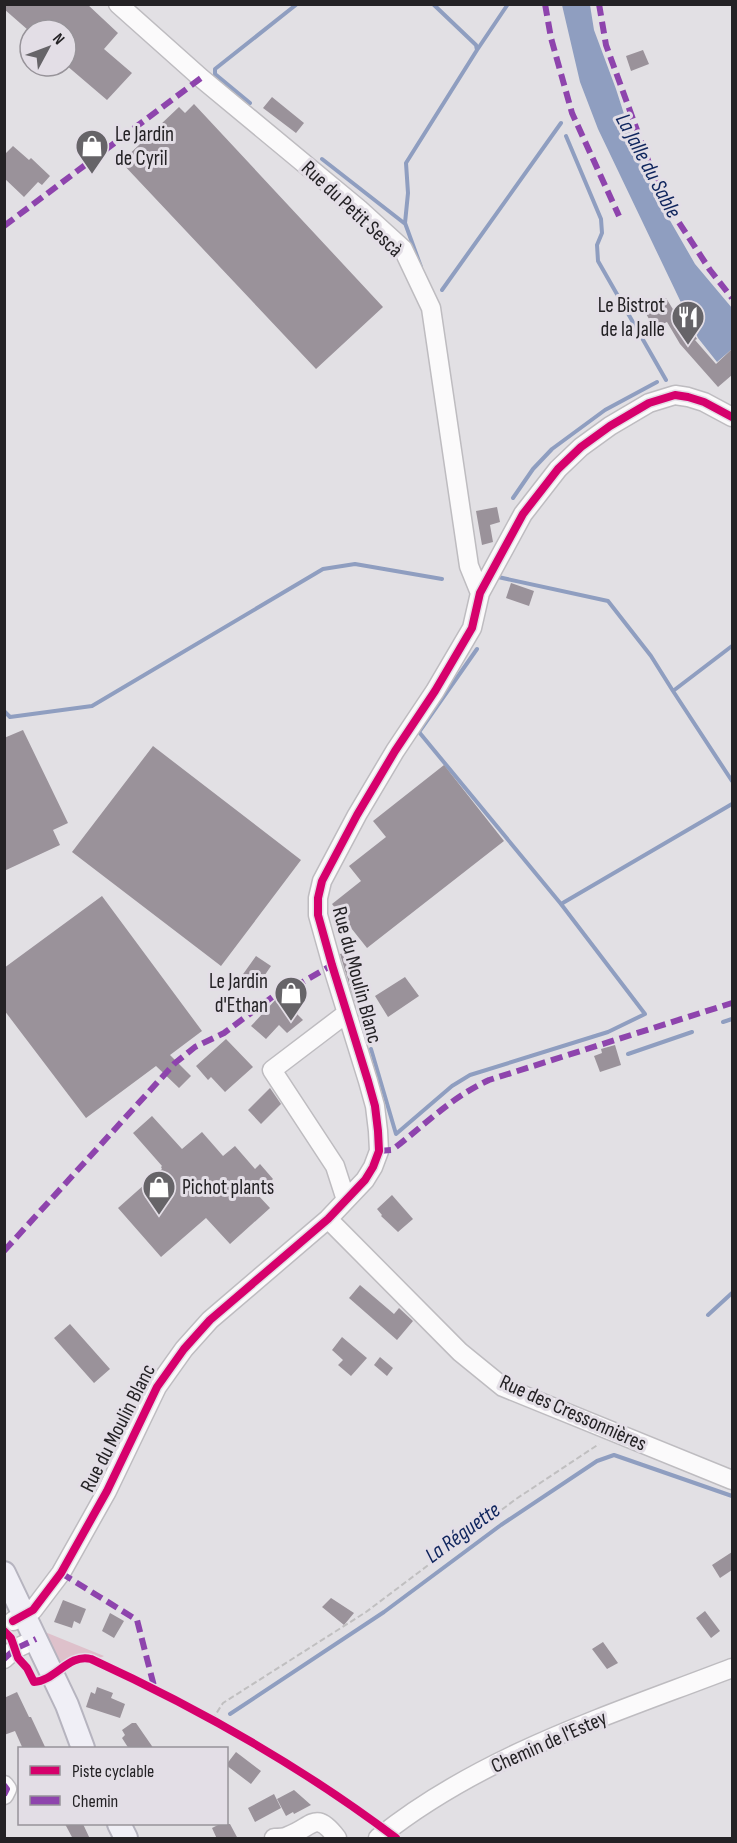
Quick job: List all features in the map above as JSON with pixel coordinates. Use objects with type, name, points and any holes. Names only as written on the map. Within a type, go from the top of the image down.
[{"type":"main road","points":[[4,1573],[14,1613],[67,1705],[81,1747]]},
{"type":"main road","points":[[119,1825],[126,1839]]},
{"type":"street","name":"Rue du Petit Sescà","points":[[118,4],[201,78],[403,249],[431,308],[469,566],[480,593]]},
{"type":"street","name":"Rue du Moulin Blanc","points":[[14,1613],[37,1605],[67,1564],[157,1387],[184,1349],[210,1320],[328,1219],[366,1180],[373,1167],[379,1151],[373,1098],[318,915],[318,898],[322,881],[357,815],[472,628],[480,593],[524,514],[558,469],[581,447],[610,426],[649,404],[675,395],[696,399],[732,417]]},
{"type":"street","points":[[346,1013],[272,1070],[335,1166],[346,1200]]},
{"type":"street","name":"Rue des Cressonnières","points":[[328,1219],[460,1352],[503,1387],[732,1480]]},
{"type":"street","points":[[4,1659],[15,1649],[30,1642]]},
{"type":"street","name":"Chemin de l'Estey","points":[[378,1839],[442,1792],[526,1748],[732,1668]]},
{"type":"street","points":[[4,1785],[6,1789],[4,1795]]},
{"type":"street","points":[[274,1839],[288,1836],[313,1822],[327,1826],[337,1839]]},
{"type":"path","points":[[212,1720],[223,1703],[366,1612],[516,1498],[615,1433]]},
{"type":"path","points":[[203,1715],[222,1725]]},
{"type":"shaded area","points":[[40,1630],[104,1656],[98,1659],[80,1654],[59,1664]]},
{"type":"water","points":[[562,5],[590,5],[594,30],[633,142],[653,191],[695,264],[732,308],[732,349],[717,362],[698,338],[598,129],[580,82]]},
{"type":"building","points":[[4,4],[87,4],[118,33],[104,49],[132,73],[107,100],[78,75],[78,18],[18,18],[18,21],[4,9]]},
{"type":"building","points":[[643,50],[649,64],[631,71],[626,56]]},
{"type":"building","points":[[272,97],[304,123],[296,133],[263,108]]},
{"type":"building","points":[[194,104],[383,307],[316,369],[121,162],[179,107],[185,113]]},
{"type":"building","points":[[13,146],[29,160],[31,158],[50,176],[42,185],[38,182],[24,197],[4,178],[4,155]]},
{"type":"building","points":[[666,298],[684,327],[688,325],[697,339],[695,340],[716,364],[732,349],[732,375],[718,387],[680,344],[667,322],[654,328],[644,310]]},
{"type":"building","points":[[497,507],[500,522],[490,525],[493,542],[482,545],[476,511]]},
{"type":"building","points":[[511,583],[534,591],[529,606],[506,598]]},
{"type":"building","points":[[23,730],[68,823],[53,830],[60,845],[4,871],[4,738]]},
{"type":"building","points":[[153,746],[301,860],[221,966],[72,852]]},
{"type":"building","points":[[444,765],[504,841],[367,948],[332,904],[361,881],[349,866],[386,837],[373,821]]},
{"type":"building","points":[[102,896],[202,1031],[170,1055],[191,1076],[179,1088],[156,1066],[86,1118],[4,1010],[4,968]]},
{"type":"building","points":[[346,952],[357,973],[365,1000],[355,1003],[340,954]]},
{"type":"building","points":[[256,956],[271,966],[256,988],[241,977]]},
{"type":"building","points":[[405,977],[419,996],[388,1017],[375,996]]},
{"type":"building","points":[[279,996],[303,1020],[287,1033],[279,1025],[266,1039],[251,1026]]},
{"type":"building","points":[[226,1039],[253,1067],[225,1092],[211,1077],[208,1080],[196,1066]]},
{"type":"building","points":[[615,1045],[621,1065],[600,1072],[594,1056],[602,1053],[601,1049]]},
{"type":"building","points":[[270,1088],[281,1104],[261,1124],[248,1110]]},
{"type":"building","points":[[152,1116],[182,1149],[202,1132],[223,1156],[235,1146],[255,1169],[260,1164],[273,1179],[257,1194],[270,1208],[230,1244],[206,1218],[161,1257],[118,1208],[162,1169],[162,1166],[133,1133]]},
{"type":"building","points":[[392,1195],[413,1219],[398,1232],[377,1209]]},
{"type":"building","points":[[360,1285],[394,1314],[399,1308],[413,1321],[397,1340],[349,1298]]},
{"type":"building","points":[[70,1324],[110,1369],[94,1383],[54,1338]]},
{"type":"building","points":[[342,1337],[367,1358],[351,1376],[338,1365],[343,1360],[332,1350]]},
{"type":"building","points":[[380,1357],[393,1368],[387,1376],[374,1365]]},
{"type":"building","points":[[732,1552],[732,1570],[720,1578],[712,1565]]},
{"type":"building","points":[[331,1598],[354,1613],[344,1625],[322,1607]]},
{"type":"building","points":[[63,1600],[86,1609],[80,1624],[74,1621],[72,1628],[54,1622]]},
{"type":"building","points":[[705,1611],[720,1631],[711,1638],[696,1618]]},
{"type":"building","points":[[110,1613],[124,1621],[114,1638],[102,1631]]},
{"type":"building","points":[[603,1642],[618,1663],[607,1669],[592,1649]]},
{"type":"building","points":[[97,1687],[113,1693],[111,1698],[125,1704],[120,1718],[86,1707],[91,1692],[95,1694]]},
{"type":"building","points":[[17,1692],[45,1747],[22,1747],[15,1731],[4,1735],[4,1698]]},
{"type":"building","points":[[136,1723],[153,1747],[128,1747],[122,1738],[125,1735],[122,1730]]},
{"type":"building","points":[[236,1752],[261,1771],[251,1784],[228,1767],[228,1762]]},
{"type":"building","points":[[294,1790],[311,1805],[286,1816],[277,1799]]},
{"type":"building","points":[[274,1794],[281,1808],[255,1822],[248,1808]]},
{"type":"building","points":[[230,1824],[238,1839],[217,1839],[212,1828]]},
{"type":"building","points":[[66,1825],[83,1825],[90,1839],[73,1839]]},
{"type":"waterway","points":[[250,103],[215,74],[215,69],[297,4]]},
{"type":"waterway","points":[[421,267],[405,223],[408,193],[406,163],[477,50],[476,45],[433,4]]},
{"type":"waterway","points":[[477,50],[508,4]]},
{"type":"waterway","points":[[442,290],[561,123]]},
{"type":"waterway","points":[[566,136],[601,219],[602,233],[597,245],[598,261],[666,380]]},
{"type":"waterway","points":[[322,159],[404,223]]},
{"type":"waterway","points":[[513,498],[533,469],[552,449],[605,410],[657,382]]},
{"type":"waterway","points":[[4,711],[10,717],[92,706],[323,569],[355,564],[442,579]]},
{"type":"waterway","points":[[498,577],[608,601],[651,656],[673,691]]},
{"type":"waterway","points":[[732,646],[673,691],[732,781]]},
{"type":"waterway","points":[[477,649],[419,732],[561,904]]},
{"type":"waterway","points":[[371,1049],[396,1134],[452,1086],[470,1075],[608,1032],[645,1014],[561,904],[732,804]]},
{"type":"waterway","points":[[723,1022],[732,1019]]},
{"type":"waterway","points":[[628,1054],[692,1032]]},
{"type":"waterway","points":[[708,1315],[732,1293]]},
{"type":"waterway","name":"La Réguette","points":[[230,1714],[384,1612],[501,1525],[597,1461],[614,1455],[732,1496]]},
{"type":"marked path","points":[[545,4],[551,38],[572,113],[619,216]]},
{"type":"marked path","points":[[599,4],[606,45],[653,174],[678,221],[710,270],[732,298]]},
{"type":"marked path","points":[[4,226],[201,78]]},
{"type":"marked path","points":[[4,1251],[175,1063],[195,1047],[224,1033],[275,995],[289,990],[332,965]]},
{"type":"marked path","points":[[379,1151],[392,1150],[450,1103],[489,1080],[732,1003]]},
{"type":"marked path","points":[[61,1573],[137,1620],[155,1690]]},
{"type":"marked path","points":[[4,1659],[15,1649],[36,1639]]},
{"type":"marked path","points":[[4,1785],[7,1789],[4,1795]]},
{"type":"cycle path","points":[[13,1621],[33,1610],[61,1573],[107,1491],[157,1387],[184,1349],[210,1320],[328,1219],[365,1180],[373,1167],[379,1151],[375,1106],[318,915],[318,898],[322,881],[357,815],[472,628],[480,593],[523,514],[558,469],[581,447],[610,426],[649,403],[675,395],[688,397],[704,402],[732,417]]},
{"type":"cycle path","points":[[4,1631],[11,1638],[18,1658],[27,1668],[34,1682],[49,1677],[76,1660],[91,1659],[210,1718],[248,1740],[324,1787],[396,1838]]},
{"type":"place","name":"Le Jardin de Cyril","points":[[92,175]]},
{"type":"place","name":"Le Bistrot de la Jalle","points":[[688,346]]},
{"type":"place","name":"Le Jardin d'Ethan","points":[[291,1022]]},
{"type":"place","name":"Pichot plants","points":[[159,1216]]},
{"type":"water label","name":"La Jalle du Sable","points":[[648,166]]}]
